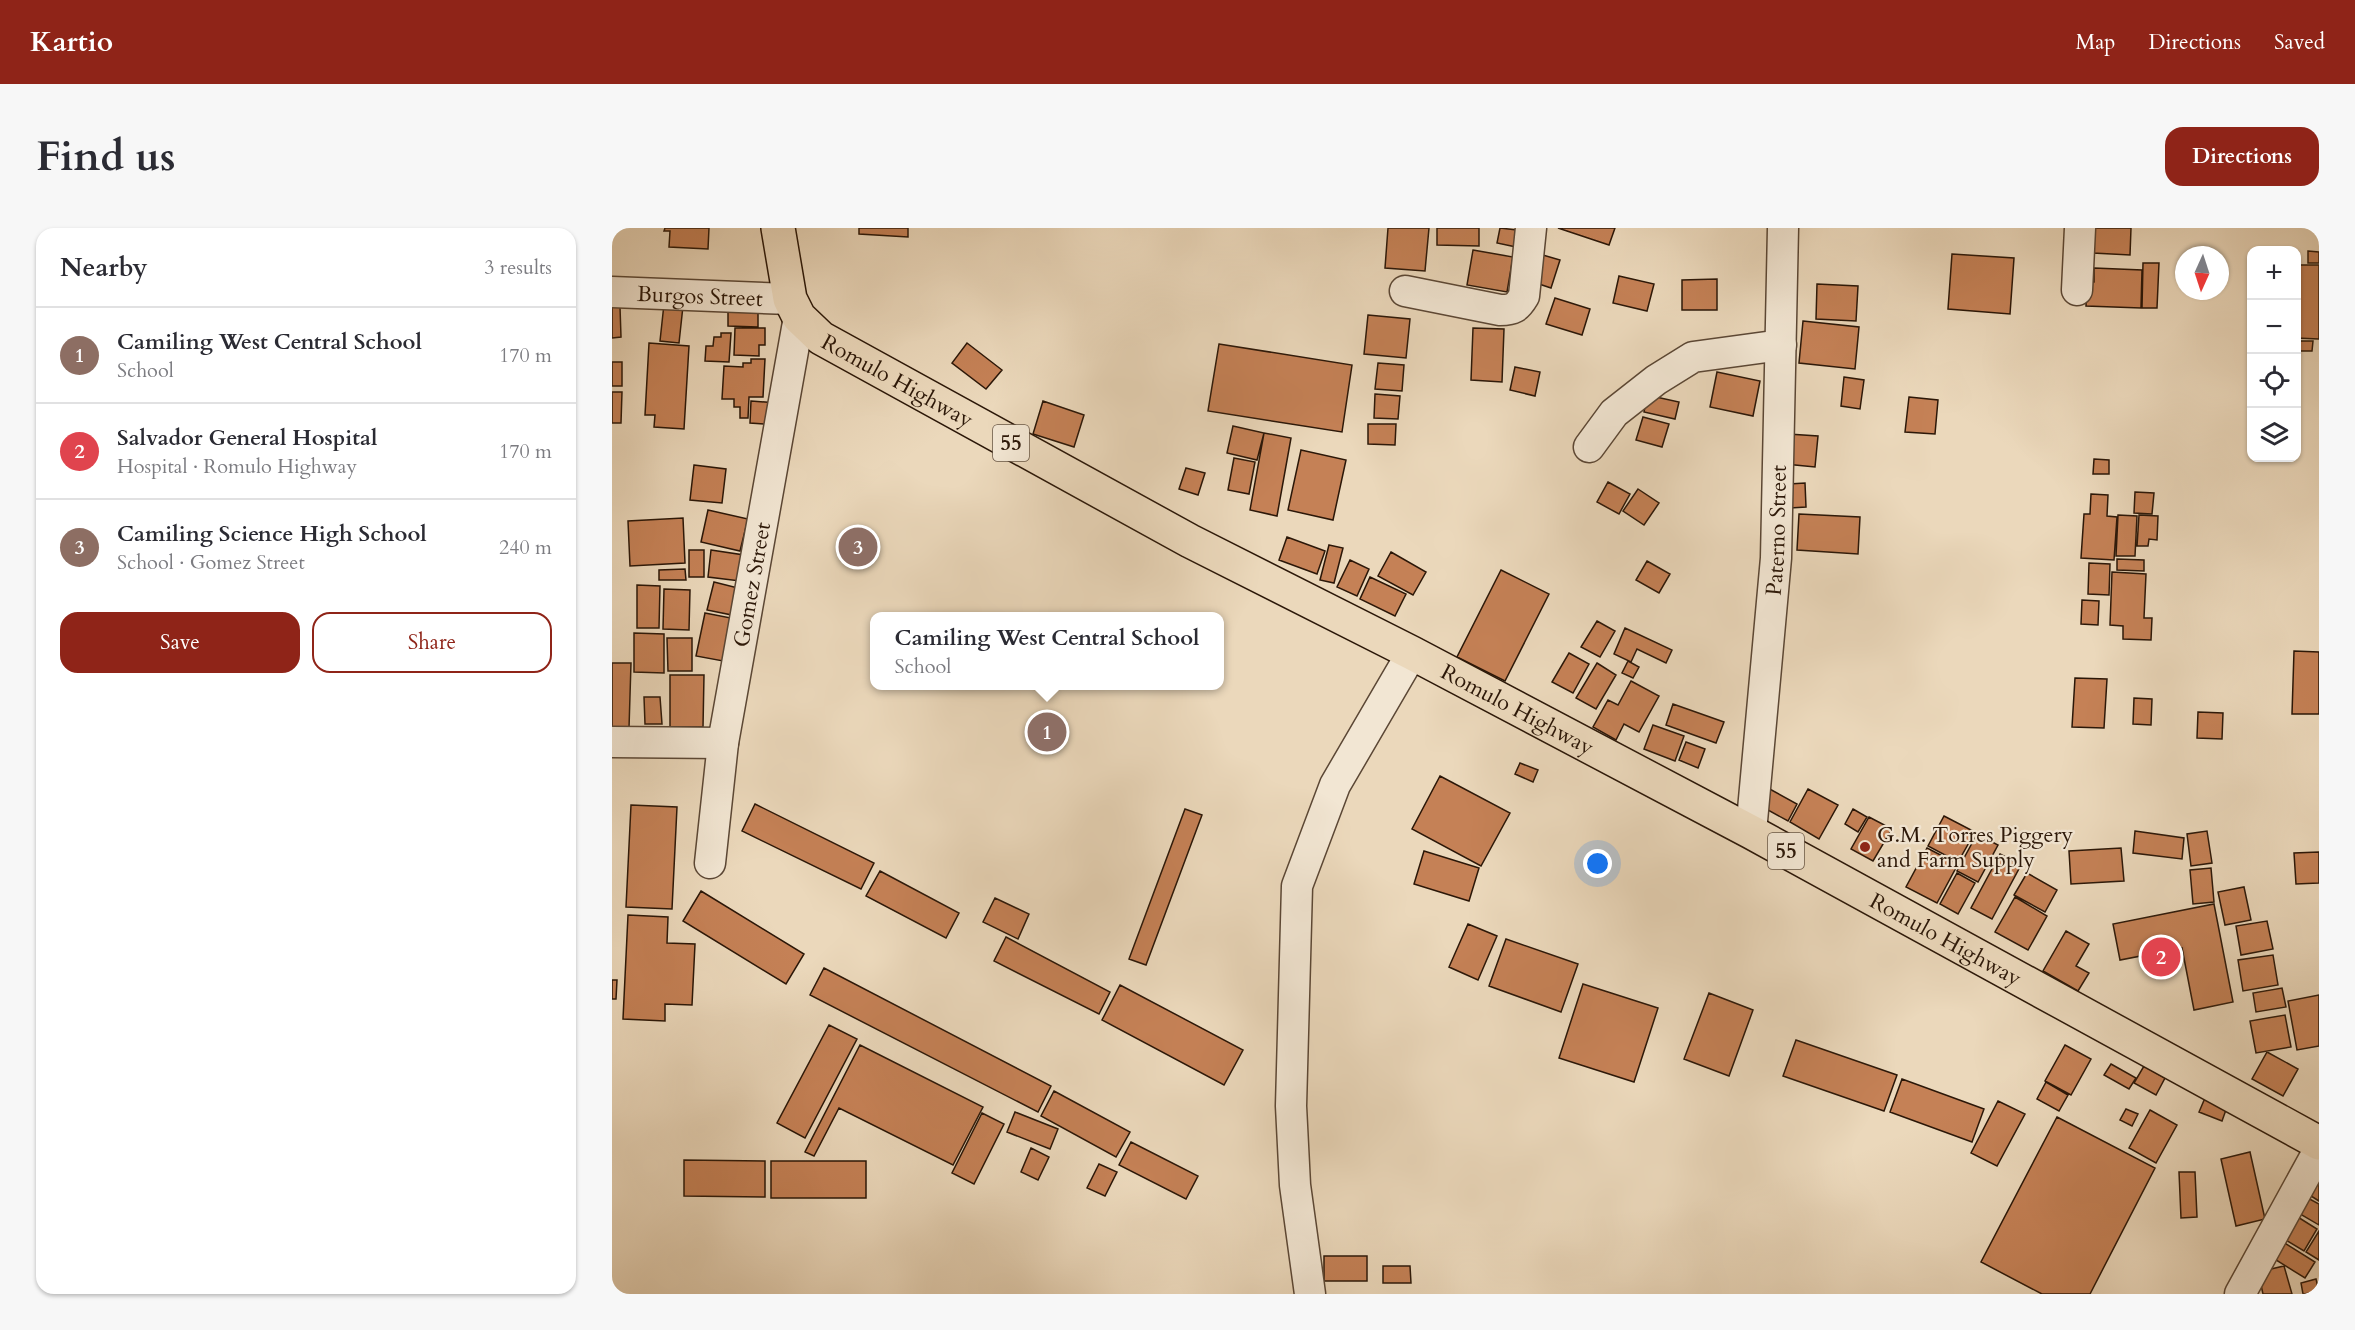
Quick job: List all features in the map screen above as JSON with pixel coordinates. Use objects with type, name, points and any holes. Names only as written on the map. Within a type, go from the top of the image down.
[{"type":"highway","points":[[778,228],[795,308]]},
{"type":"highway","name":"Romulo Highway","points":[[795,308],[821,338],[886,375],[1190,541],[1412,653],[1751,832],[2319,1143]]},
{"type":"street","points":[[1405,291],[1500,310],[1512,310],[1524,296],[1531,228]]},
{"type":"street","name":"Paterno Street","points":[[1751,832],[1776,558],[1784,228]]},
{"type":"street","points":[[2077,290],[2080,228]]},
{"type":"street","name":"Burgos Street","points":[[612,292],[795,308]]},
{"type":"street","name":"Gomez Street","points":[[710,863],[723,743],[795,308]]},
{"type":"street","points":[[1589,447],[1614,413],[1656,380],[1693,357],[1781,345]]},
{"type":"street","points":[[1310,1294],[1295,1185],[1291,1106],[1297,885],[1335,785],[1412,653]]},
{"type":"street","points":[[612,742],[723,743]]},
{"type":"street","points":[[2240,1294],[2319,1150]]},
{"type":"building","points":[[665,228],[709,228],[708,249],[669,247],[670,231],[664,231]]},
{"type":"building","points":[[859,228],[908,228],[908,237],[859,234]]},
{"type":"building","points":[[1388,228],[1429,228],[1425,271],[1385,268]]},
{"type":"building","points":[[1437,228],[1479,228],[1479,246],[1437,245]]},
{"type":"building","points":[[1500,228],[1525,231],[1521,248],[1497,243]]},
{"type":"building","points":[[1558,228],[1615,228],[1609,245]]},
{"type":"building","points":[[2094,228],[2131,228],[2130,255],[2093,253]]},
{"type":"building","points":[[1473,250],[1513,257],[1507,292],[1467,285]]},
{"type":"building","points":[[2308,251],[2319,252],[2319,263],[2308,263]]},
{"type":"building","points":[[1536,253],[1560,260],[1551,288],[1527,280]]},
{"type":"building","points":[[1952,254],[2014,258],[2010,314],[1948,309]]},
{"type":"building","points":[[2143,263],[2159,263],[2157,308],[2142,308]]},
{"type":"building","points":[[2301,265],[2319,265],[2319,339],[2301,338]]},
{"type":"building","points":[[2094,268],[2142,270],[2141,308],[2086,306],[2087,281],[2094,282]]},
{"type":"building","points":[[1619,276],[1654,284],[1647,311],[1613,303]]},
{"type":"building","points":[[1717,279],[1717,310],[1682,310],[1682,280]]},
{"type":"building","points":[[1817,284],[1858,286],[1856,321],[1816,319]]},
{"type":"building","points":[[1555,298],[1590,309],[1582,335],[1546,324]]},
{"type":"building","points":[[728,303],[751,304],[751,313],[758,313],[758,327],[728,326]]},
{"type":"building","points":[[664,304],[683,306],[679,343],[660,341]]},
{"type":"building","points":[[612,307],[620,307],[621,337],[612,338]]},
{"type":"building","points":[[1368,315],[1410,319],[1406,358],[1364,354]]},
{"type":"building","points":[[1803,321],[1859,327],[1855,369],[1799,363]]},
{"type":"building","points":[[735,328],[765,328],[765,345],[759,345],[759,356],[734,355]]},
{"type":"building","points":[[1473,328],[1504,329],[1502,382],[1471,380]]},
{"type":"building","points":[[721,333],[731,333],[729,362],[705,361],[706,346],[713,346],[714,337],[721,337]]},
{"type":"building","points":[[2301,341],[2313,341],[2312,351],[2301,351]]},
{"type":"building","points":[[649,343],[689,346],[684,429],[654,427],[655,415],[645,415]]},
{"type":"building","points":[[967,343],[1002,370],[986,389],[952,363]]},
{"type":"building","points":[[1219,344],[1352,365],[1342,432],[1208,411]]},
{"type":"building","points":[[751,359],[765,359],[763,397],[749,397],[748,418],[740,418],[740,407],[734,407],[734,399],[722,399],[724,366],[743,367],[743,363],[751,363]]},
{"type":"building","points":[[612,362],[622,362],[622,386],[612,386]]},
{"type":"building","points":[[1378,363],[1404,365],[1402,391],[1375,389]]},
{"type":"building","points":[[1515,367],[1540,372],[1535,396],[1510,390]]},
{"type":"building","points":[[1717,372],[1760,381],[1753,416],[1710,407]]},
{"type":"building","points":[[1844,377],[1864,380],[1860,409],[1841,406]]},
{"type":"building","points":[[612,392],[622,392],[621,423],[612,423]]},
{"type":"building","points":[[1375,394],[1400,396],[1398,419],[1374,418]]},
{"type":"building","points":[[1647,395],[1679,402],[1675,419],[1644,412]]},
{"type":"building","points":[[1909,397],[1938,400],[1935,434],[1905,432]]},
{"type":"building","points":[[751,401],[777,403],[776,425],[750,423]]},
{"type":"building","points":[[1043,401],[1084,415],[1074,447],[1033,434]]},
{"type":"building","points":[[1643,417],[1669,424],[1662,447],[1636,440]]},
{"type":"building","points":[[1368,424],[1396,424],[1395,445],[1368,444]]},
{"type":"building","points":[[1233,426],[1264,433],[1257,460],[1227,453]]},
{"type":"building","points":[[1264,433],[1291,438],[1277,516],[1250,510]]},
{"type":"building","points":[[1788,434],[1818,436],[1815,467],[1785,464]]},
{"type":"building","points":[[1301,450],[1346,460],[1333,520],[1288,510]]},
{"type":"building","points":[[1234,458],[1255,462],[1249,494],[1228,490]]},
{"type":"building","points":[[2094,459],[2109,460],[2109,474],[2093,474]]},
{"type":"building","points":[[694,465],[726,469],[722,503],[690,500]]},
{"type":"building","points":[[1186,468],[1205,473],[1198,495],[1179,489]]},
{"type":"building","points":[[1608,482],[1630,494],[1619,514],[1597,502]]},
{"type":"building","points":[[1805,483],[1806,507],[1790,508],[1789,484]]},
{"type":"building","points":[[1638,489],[1659,503],[1644,525],[1623,511]]},
{"type":"building","points":[[2135,492],[2154,493],[2152,514],[2134,513]]},
{"type":"building","points":[[2091,494],[2108,495],[2107,516],[2117,517],[2114,560],[2081,558],[2084,514],[2090,514]]},
{"type":"building","points":[[708,510],[748,519],[740,551],[701,542]]},
{"type":"building","points":[[1799,514],[1860,517],[1858,554],[1797,550]]},
{"type":"building","points":[[2118,515],[2137,516],[2135,556],[2116,556]]},
{"type":"building","points":[[2139,515],[2158,516],[2157,540],[2149,539],[2148,546],[2137,546]]},
{"type":"building","points":[[683,518],[685,563],[630,566],[628,521]]},
{"type":"building","points":[[1287,537],[1325,551],[1317,574],[1279,560]]},
{"type":"building","points":[[1329,545],[1343,548],[1334,583],[1320,580]]},
{"type":"building","points":[[689,550],[704,550],[704,577],[689,577]]},
{"type":"building","points":[[711,550],[744,555],[740,581],[708,577]]},
{"type":"building","points":[[1391,552],[1426,572],[1413,595],[1378,576]]},
{"type":"building","points":[[2117,559],[2144,560],[2144,571],[2117,570]]},
{"type":"building","points":[[1350,560],[1369,569],[1357,596],[1337,587]]},
{"type":"building","points":[[1647,561],[1670,574],[1659,593],[1636,580]]},
{"type":"building","points":[[2089,563],[2110,564],[2109,595],[2088,594]]},
{"type":"building","points":[[685,569],[686,580],[659,580],[659,570]]},
{"type":"building","points":[[1501,570],[1549,594],[1505,681],[1457,657]]},
{"type":"building","points":[[2112,572],[2146,574],[2144,618],[2152,618],[2151,640],[2123,639],[2123,626],[2110,625]]},
{"type":"building","points":[[1370,577],[1406,594],[1395,616],[1360,599]]},
{"type":"building","points":[[714,582],[738,588],[732,615],[707,610]]},
{"type":"building","points":[[637,585],[660,586],[659,628],[637,628]]},
{"type":"building","points":[[664,589],[690,590],[689,630],[663,629]]},
{"type":"building","points":[[2082,600],[2099,601],[2098,625],[2081,624]]},
{"type":"building","points":[[705,613],[731,618],[723,661],[696,656]]},
{"type":"building","points":[[1597,621],[1615,631],[1600,657],[1581,647]]},
{"type":"building","points":[[1625,628],[1672,650],[1666,663],[1637,649],[1631,662],[1614,654]]},
{"type":"building","points":[[634,633],[664,634],[664,673],[634,672]]},
{"type":"building","points":[[667,638],[692,638],[692,671],[668,671]]},
{"type":"building","points":[[2294,651],[2319,652],[2319,714],[2292,714]]},
{"type":"building","points":[[1569,653],[1589,664],[1573,693],[1552,682]]},
{"type":"building","points":[[1628,661],[1639,667],[1633,678],[1622,673]]},
{"type":"building","points":[[612,663],[631,663],[629,728],[612,728]]},
{"type":"building","points":[[1597,663],[1616,675],[1596,709],[1576,698]]},
{"type":"building","points":[[670,675],[704,675],[703,727],[670,727]]},
{"type":"building","points":[[2075,678],[2107,679],[2104,728],[2072,727]]},
{"type":"building","points":[[1631,681],[1659,696],[1639,732],[1624,724],[1616,740],[1593,727],[1608,700],[1618,705]]},
{"type":"building","points":[[644,697],[660,697],[662,724],[645,724]]},
{"type":"building","points":[[2134,698],[2152,699],[2151,725],[2133,724]]},
{"type":"building","points":[[1673,704],[1724,722],[1716,743],[1666,725]]},
{"type":"building","points":[[2198,712],[2223,713],[2222,739],[2197,738]]},
{"type":"building","points":[[1653,725],[1684,736],[1675,761],[1644,749]]},
{"type":"building","points":[[1686,742],[1705,749],[1698,768],[1679,760]]},
{"type":"building","points":[[1520,763],[1538,770],[1533,782],[1515,774]]},
{"type":"building","points":[[1440,776],[1510,813],[1481,866],[1412,829]]},
{"type":"building","points":[[1766,787],[1797,804],[1788,821],[1757,804]]},
{"type":"building","points":[[1808,789],[1838,805],[1819,839],[1790,822]]},
{"type":"building","points":[[755,804],[874,863],[861,889],[742,831]]},
{"type":"building","points":[[631,805],[677,807],[672,909],[626,907]]},
{"type":"building","points":[[1185,809],[1202,815],[1146,965],[1129,959]]},
{"type":"building","points":[[1853,809],[1867,817],[1858,832],[1845,824]]},
{"type":"building","points":[[1944,816],[1975,832],[1958,862],[1928,846]]},
{"type":"building","points":[[1869,817],[1892,829],[1873,861],[1851,849]]},
{"type":"building","points":[[2135,831],[2184,838],[2182,859],[2133,853]]},
{"type":"building","points":[[2207,831],[2212,863],[2191,866],[2187,834]]},
{"type":"building","points":[[1977,834],[1998,845],[1978,882],[1957,871]]},
{"type":"building","points":[[1927,848],[1958,864],[1937,903],[1906,887]]},
{"type":"building","points":[[2121,848],[2124,881],[2071,884],[2069,851]]},
{"type":"building","points":[[1424,851],[1479,868],[1469,901],[1414,884]]},
{"type":"building","points":[[2319,852],[2319,883],[2296,884],[2294,853]]},
{"type":"building","points":[[2000,854],[2021,865],[1992,919],[1971,908]]},
{"type":"building","points":[[2211,868],[2214,902],[2193,904],[2190,870]]},
{"type":"building","points":[[880,871],[959,913],[946,938],[866,896]]},
{"type":"building","points":[[1957,873],[1975,883],[1958,914],[1940,904]]},
{"type":"building","points":[[2027,873],[2057,890],[2045,912],[2014,895]]},
{"type":"building","points":[[2244,887],[2251,920],[2225,925],[2218,892]]},
{"type":"building","points":[[701,891],[804,954],[786,984],[683,921]]},
{"type":"building","points":[[2015,897],[2047,916],[2028,950],[1995,932]]},
{"type":"building","points":[[995,898],[1029,914],[1018,939],[983,922]]},
{"type":"building","points":[[2214,904],[2233,1002],[2194,1010],[2182,948],[2120,960],[2113,924]]},
{"type":"building","points":[[628,915],[668,917],[667,943],[695,944],[692,1005],[665,1004],[665,1021],[623,1019]]},
{"type":"building","points":[[2267,921],[2273,949],[2241,955],[2236,926]]},
{"type":"building","points":[[1468,924],[1497,936],[1478,980],[1449,967]]},
{"type":"building","points":[[2066,931],[2089,944],[2076,966],[2089,973],[2078,991],[2043,971]]},
{"type":"building","points":[[1006,937],[1110,992],[1099,1014],[994,961]]},
{"type":"building","points":[[1506,939],[1578,964],[1561,1012],[1489,986]]},
{"type":"building","points":[[2273,955],[2278,985],[2243,991],[2238,960]]},
{"type":"building","points":[[824,968],[1051,1086],[1038,1112],[810,995]]},
{"type":"building","points":[[612,980],[617,980],[616,999],[612,999]]},
{"type":"building","points":[[1583,984],[1658,1008],[1634,1082],[1559,1058]]},
{"type":"building","points":[[1120,985],[1243,1050],[1224,1085],[1102,1020]]},
{"type":"building","points":[[2282,988],[2286,1007],[2256,1012],[2253,993]]},
{"type":"building","points":[[1709,993],[1753,1010],[1729,1076],[1684,1059]]},
{"type":"building","points":[[2319,995],[2319,1046],[2297,1050],[2288,1001]]},
{"type":"building","points":[[2285,1015],[2291,1047],[2256,1053],[2250,1021]]},
{"type":"building","points":[[829,1025],[857,1039],[805,1138],[777,1123]]},
{"type":"building","points":[[1796,1040],[1897,1075],[1884,1111],[1783,1076]]},
{"type":"building","points":[[860,1045],[983,1107],[953,1165],[839,1108],[814,1156],[805,1152]]},
{"type":"building","points":[[2065,1045],[2091,1059],[2071,1095],[2045,1081]]},
{"type":"building","points":[[2267,1052],[2298,1069],[2283,1096],[2252,1079]]},
{"type":"building","points":[[2111,1064],[2136,1078],[2129,1089],[2104,1075]]},
{"type":"building","points":[[2144,1066],[2165,1078],[2156,1095],[2134,1083]]},
{"type":"building","points":[[1902,1079],[1984,1109],[1972,1142],[1890,1112]]},
{"type":"building","points":[[2046,1082],[2068,1095],[2059,1111],[2037,1099]]},
{"type":"building","points":[[1054,1091],[1130,1132],[1116,1157],[1041,1116]]},
{"type":"building","points":[[2205,1098],[2227,1107],[2222,1121],[2199,1112]]},
{"type":"building","points":[[1998,1101],[2025,1114],[1997,1166],[1971,1153]]},
{"type":"building","points":[[2126,1109],[2138,1114],[2132,1126],[2120,1120]]},
{"type":"building","points":[[2150,1110],[2177,1125],[2156,1163],[2129,1148]]},
{"type":"building","points":[[1015,1112],[1058,1129],[1050,1149],[1007,1132]]},
{"type":"building","points":[[982,1113],[1004,1124],[974,1184],[952,1173]]},
{"type":"building","points":[[2057,1117],[2155,1168],[2090,1294],[2042,1294],[1981,1262]]},
{"type":"building","points":[[1131,1142],[1198,1176],[1186,1199],[1119,1165]]},
{"type":"building","points":[[1031,1148],[1049,1157],[1038,1180],[1021,1172]]},
{"type":"building","points":[[2250,1152],[2265,1219],[2236,1226],[2221,1159]]},
{"type":"building","points":[[684,1160],[765,1161],[765,1197],[684,1196]]},
{"type":"building","points":[[771,1161],[866,1161],[866,1198],[771,1198]]},
{"type":"building","points":[[1099,1164],[1117,1172],[1105,1196],[1087,1188]]},
{"type":"building","points":[[2179,1172],[2195,1172],[2197,1217],[2181,1218]]},
{"type":"building","points":[[2319,1180],[2319,1201],[2303,1191]]},
{"type":"building","points":[[2304,1196],[2319,1204],[2319,1225],[2295,1211]]},
{"type":"building","points":[[2293,1214],[2317,1229],[2304,1251],[2279,1236]]},
{"type":"building","points":[[2319,1231],[2319,1260],[2306,1252]]},
{"type":"building","points":[[2278,1239],[2315,1262],[2305,1278],[2268,1255]]},
{"type":"building","points":[[1324,1256],[1367,1256],[1367,1281],[1324,1281]]},
{"type":"building","points":[[1383,1266],[1410,1266],[1411,1283],[1383,1283]]},
{"type":"building","points":[[2284,1266],[2292,1294],[2263,1294],[2258,1272]]},
{"type":"building","points":[[2316,1279],[2319,1292],[2303,1294],[2301,1283]]},
{"type":"place","name":"Camiling Science High School","points":[[858,547]]},
{"type":"place","name":"Camiling West Central School","points":[[1047,732]]},
{"type":"place","name":"G.M. Torres Piggery and Farm Supply","points":[[1865,847]]},
{"type":"place","name":"Salvador General Hospital","points":[[2161,957]]}]
